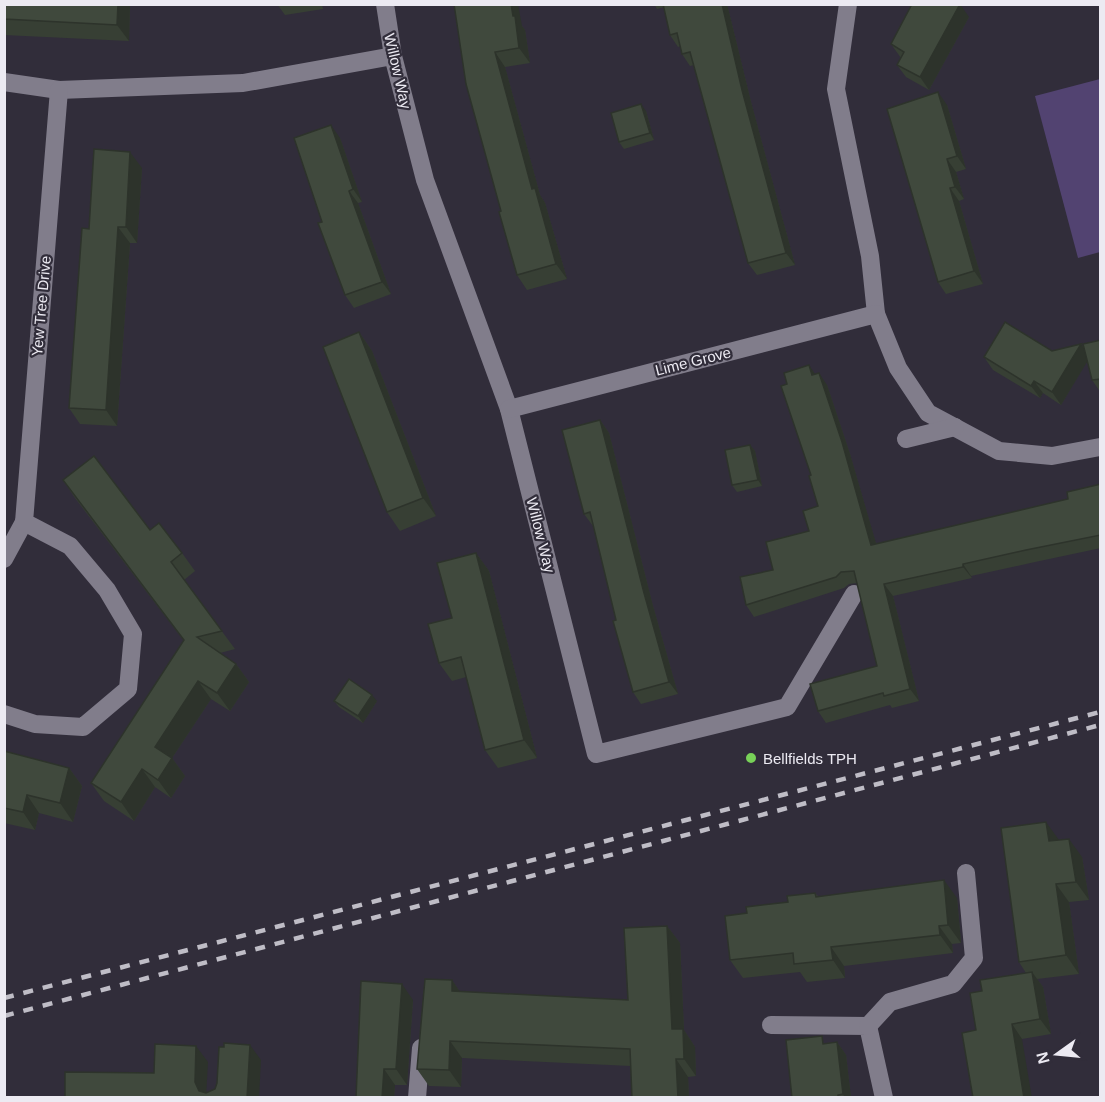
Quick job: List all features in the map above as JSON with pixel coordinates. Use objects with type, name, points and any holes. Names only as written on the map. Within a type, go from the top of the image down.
[{"type":"street","name":"Willow Way","points":[[385,4],[393,56],[424,180],[509,409],[596,754],[787,707],[854,594]]},
{"type":"street","points":[[848,4],[836,89],[870,256],[876,314],[898,368],[928,413],[999,451],[1052,456],[1101,447]]},
{"type":"street","points":[[4,82],[59,90],[243,83],[393,56]]},
{"type":"street","name":"Yew Tree Drive","points":[[4,559],[24,522],[59,90]]},
{"type":"street","name":"Lime Grove","points":[[509,409],[876,314]]},
{"type":"street","points":[[906,439],[954,427]]},
{"type":"street","points":[[4,714],[35,724],[83,727],[128,689],[133,634],[108,590],[70,546],[24,522]]},
{"type":"street","points":[[771,1025],[868,1026],[890,1002],[953,984],[974,958],[966,873]]},
{"type":"street","points":[[868,1026],[884,1098]]},
{"type":"street","points":[[417,1098],[422,1027]]},
{"type":"shaded area","points":[[1100,79],[1100,252],[1078,258],[1035,96]]},
{"type":"building","points":[[4,4],[118,4],[117,25],[4,19]]},
{"type":"building","points":[[454,4],[511,4],[519,48],[495,52],[532,189],[535,188],[556,264],[517,275],[466,84]]},
{"type":"building","points":[[663,4],[722,4],[742,90],[786,253],[748,263],[690,52],[682,54],[677,33],[670,35]]},
{"type":"building","points":[[912,4],[960,4],[920,77],[897,65],[904,52],[891,44]]},
{"type":"building","points":[[938,92],[957,156],[947,159],[955,187],[950,188],[974,271],[938,282],[887,109]]},
{"type":"building","points":[[641,104],[650,133],[619,142],[611,113]]},
{"type":"building","points":[[331,125],[353,189],[349,191],[382,282],[345,295],[318,223],[322,222],[294,138]]},
{"type":"building","points":[[94,149],[130,152],[126,227],[118,227],[106,410],[69,408],[82,228],[89,229]]},
{"type":"building","points":[[1005,322],[1052,351],[1081,344],[1052,392],[1034,381],[1031,386],[984,357]]},
{"type":"building","points":[[359,332],[423,498],[387,512],[323,347]]},
{"type":"building","points":[[1101,340],[1101,379],[1092,380],[1083,344]]},
{"type":"building","points":[[809,365],[812,375],[819,373],[842,442],[871,545],[1068,499],[1067,492],[1101,484],[1101,535],[963,564],[963,567],[884,584],[910,689],[884,696],[883,693],[818,711],[810,684],[877,666],[854,571],[841,572],[836,577],[746,605],[740,577],[773,570],[766,542],[809,531],[803,511],[818,506],[809,476],[811,475],[781,386],[787,384],[784,373]]},
{"type":"building","points":[[600,420],[669,682],[633,692],[613,621],[616,620],[590,512],[584,514],[562,430]]},
{"type":"building","points":[[750,445],[758,480],[732,485],[725,450]]},
{"type":"building","points":[[94,456],[150,530],[159,523],[182,553],[171,562],[222,631],[197,637],[236,664],[217,693],[198,681],[155,747],[172,758],[158,780],[142,769],[121,802],[91,783],[184,640],[63,480]]},
{"type":"building","points":[[476,553],[524,740],[485,750],[461,657],[439,663],[428,624],[452,618],[437,563]]},
{"type":"building","points":[[349,679],[372,695],[358,716],[334,701]]},
{"type":"building","points":[[4,751],[69,768],[60,803],[27,795],[23,812],[4,808]]},
{"type":"building","points":[[1046,822],[1049,841],[1069,839],[1076,882],[1056,884],[1066,955],[1019,962],[1001,828]]},
{"type":"building","points":[[944,880],[948,925],[939,926],[940,935],[831,947],[833,960],[794,964],[793,953],[730,960],[725,916],[747,913],[746,907],[788,902],[787,896],[815,893],[816,897]]},
{"type":"building","points":[[667,926],[672,1029],[683,1029],[684,1059],[676,1059],[678,1098],[632,1098],[630,1049],[450,1041],[449,1070],[417,1069],[425,979],[452,980],[452,991],[628,1000],[624,928]]},
{"type":"building","points":[[1032,972],[1040,1019],[1012,1024],[1024,1098],[973,1098],[962,1033],[976,1030],[970,993],[982,991],[980,980]]},
{"type":"building","points":[[361,981],[402,984],[396,1069],[384,1069],[382,1098],[356,1098]]},
{"type":"building","points":[[822,1036],[823,1044],[837,1042],[843,1094],[838,1095],[838,1098],[792,1098],[786,1040]]},
{"type":"building","points":[[224,1043],[250,1045],[247,1098],[65,1098],[65,1072],[154,1073],[155,1044],[196,1046],[195,1082],[199,1091],[206,1093],[215,1089],[219,1047],[224,1047]]},
{"type":"railway","points":[[4,998],[1100,712]]},
{"type":"railway","points":[[4,1016],[1100,725]]},
{"type":"place","name":"Bellfields TPH","points":[[751,758]]}]
